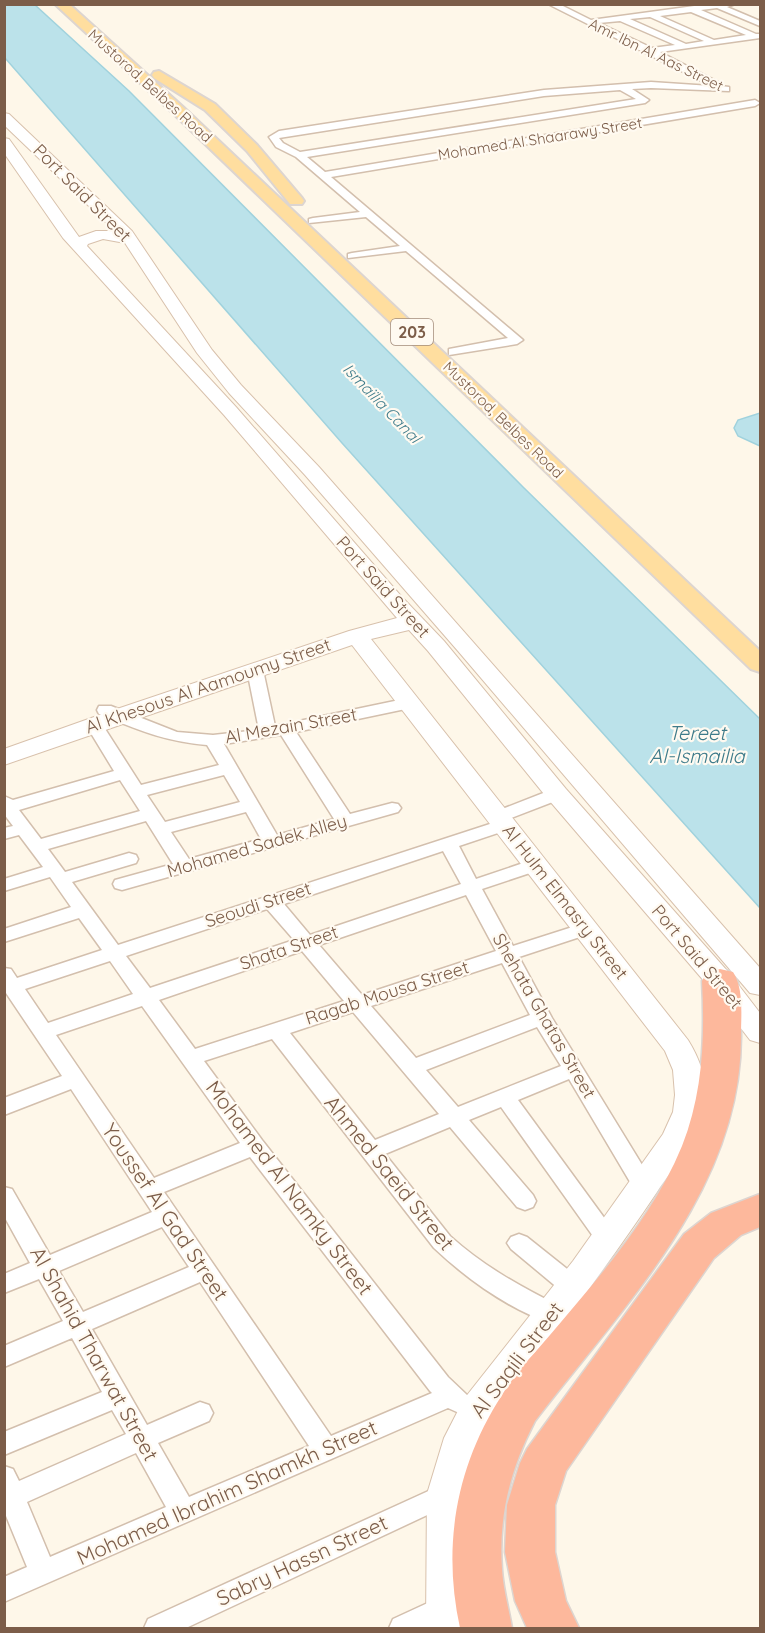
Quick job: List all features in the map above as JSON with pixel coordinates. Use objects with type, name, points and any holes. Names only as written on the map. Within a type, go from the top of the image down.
[{"type":"highway","points":[[486,1629],[477,1587],[476,1528],[481,1495],[490,1464],[503,1434],[519,1407],[644,1247],[690,1175],[713,1113],[721,1069],[723,1029],[740,984]]},
{"type":"highway","points":[[553,1629],[541,1601],[530,1551],[531,1505],[544,1462],[699,1246],[726,1224],[760,1210]]},
{"type":"main road","name":"Mustorod, Belbes Road","points":[[61,4],[179,111],[760,664]]},
{"type":"main road","name":"Mustorod, Belbes Road","points":[[75,4],[146,67],[210,107],[265,146],[351,256],[690,572]]},
{"type":"main road","points":[[179,111],[194,105],[210,107]]},
{"type":"main road","name":"Port Said Street","points":[[4,117],[131,240],[206,353],[227,380],[312,471],[466,646],[740,984],[760,1033]]},
{"type":"main road","name":"Port Said Street","points":[[4,142],[60,224],[230,411],[393,602],[446,658],[557,794],[740,984]]},
{"type":"main road","points":[[60,224],[70,227],[94,227],[106,223],[109,217]]},
{"type":"main road","points":[[79,246],[83,241],[95,236],[120,236],[131,240]]},
{"type":"main road","name":"Al Khesous Al Aamoumy Street","points":[[4,758],[106,717],[379,618],[387,613],[393,602]]},
{"type":"main road","name":"Al Khesous Al Aamoumy Street","points":[[4,747],[106,717],[357,636],[396,625],[414,623]]},
{"type":"main road","name":"Al Hulm Elmasry Street","points":[[357,636],[678,1047],[691,1080],[691,1097],[681,1130],[644,1186]]},
{"type":"main road","name":"Al Saqili Street","points":[[445,1618],[446,1494],[462,1438],[463,1403],[552,1314],[608,1240],[644,1186]]},
{"type":"street","name":"Amr Ibn Al Aas Street","points":[[552,4],[734,93]]},
{"type":"street","points":[[591,22],[731,4]]},
{"type":"street","points":[[719,6],[760,24]]},
{"type":"street","points":[[693,9],[758,36]]},
{"type":"street","points":[[667,12],[729,40]]},
{"type":"street","points":[[651,15],[713,42]]},
{"type":"street","points":[[621,18],[684,46]]},
{"type":"street","points":[[622,37],[655,33]]},
{"type":"street","points":[[651,51],[758,36]]},
{"type":"street","points":[[265,146],[279,134],[525,96],[621,87],[658,84],[734,93],[759,101]]},
{"type":"street","points":[[299,155],[645,100],[621,87]]},
{"type":"street","name":"Mohamed Al Shaarawy Street","points":[[324,175],[759,101]]},
{"type":"street","points":[[265,146],[299,155],[517,340],[453,352]]},
{"type":"street","points":[[322,219],[369,214]]},
{"type":"street","points":[[351,256],[407,248]]},
{"type":"street","points":[[255,670],[268,733]]},
{"type":"street","name":"Al Mezain Street","points":[[106,717],[176,737],[213,740],[268,733],[409,704]]},
{"type":"street","points":[[106,717],[125,773],[184,866]]},
{"type":"street","points":[[286,729],[345,821]]},
{"type":"street","points":[[213,740],[272,842]]},
{"type":"street","points":[[137,792],[230,768]]},
{"type":"street","points":[[7,804],[125,773]]},
{"type":"street","name":"Seoudi Street","points":[[7,980],[114,953],[271,901],[410,847],[448,843],[557,794]]},
{"type":"street","name":"Mohamed Al Namky Street","points":[[7,804],[254,1146],[463,1403]]},
{"type":"street","points":[[37,846],[250,805]]},
{"type":"street","name":"Mohamed Sadek Alley","points":[[122,884],[392,808]]},
{"type":"street","points":[[4,834],[24,828]]},
{"type":"street","name":"Shehata Ghatas Street","points":[[448,843],[542,1018],[644,1186]]},
{"type":"street","points":[[4,885],[129,859]]},
{"type":"street","name":"Shata Street","points":[[43,1032],[535,865]]},
{"type":"street","points":[[271,901],[525,1201]]},
{"type":"street","points":[[4,936],[83,910]]},
{"type":"street","name":"Ragab Mousa Street","points":[[190,1058],[585,929]]},
{"type":"street","name":"Youssef Al Gad Street","points":[[7,980],[326,1450]]},
{"type":"street","points":[[412,1068],[542,1018]]},
{"type":"street","name":"Ahmed Saeid Street","points":[[276,1029],[442,1242],[490,1282],[552,1314]]},
{"type":"street","points":[[370,1151],[574,1069]]},
{"type":"street","points":[[4,1107],[76,1079]]},
{"type":"street","points":[[505,1096],[608,1240]]},
{"type":"street","points":[[149,1188],[254,1146]]},
{"type":"street","name":"Al Shahid Tharwat Street","points":[[8,1208],[45,1267],[183,1512]]},
{"type":"street","points":[[4,1284],[167,1215]]},
{"type":"street","points":[[519,1243],[573,1287]]},
{"type":"street","points":[[4,1357],[205,1270]]},
{"type":"street","points":[[4,1444],[117,1395]]},
{"type":"street","name":"Mohamed Ibrahim Shamkh Street","points":[[4,1590],[326,1450],[463,1403]]},
{"type":"street","points":[[43,1573],[8,1486],[142,1439],[200,1413]]},
{"type":"street","name":"Sabry Hassn Street","points":[[158,1629],[446,1494]]},
{"type":"street","points":[[403,1629],[445,1618]]},
{"type":"water","name":"Tereet Al-Ismailia","points":[[4,5],[35,5],[129,91],[523,487],[760,719],[760,908],[342,443],[5,58]]},
{"type":"water","points":[[760,413],[760,446],[738,436],[734,428],[738,420]]},
{"type":"water label","name":"Ismaïlia Canal","points":[[382,403]]}]
